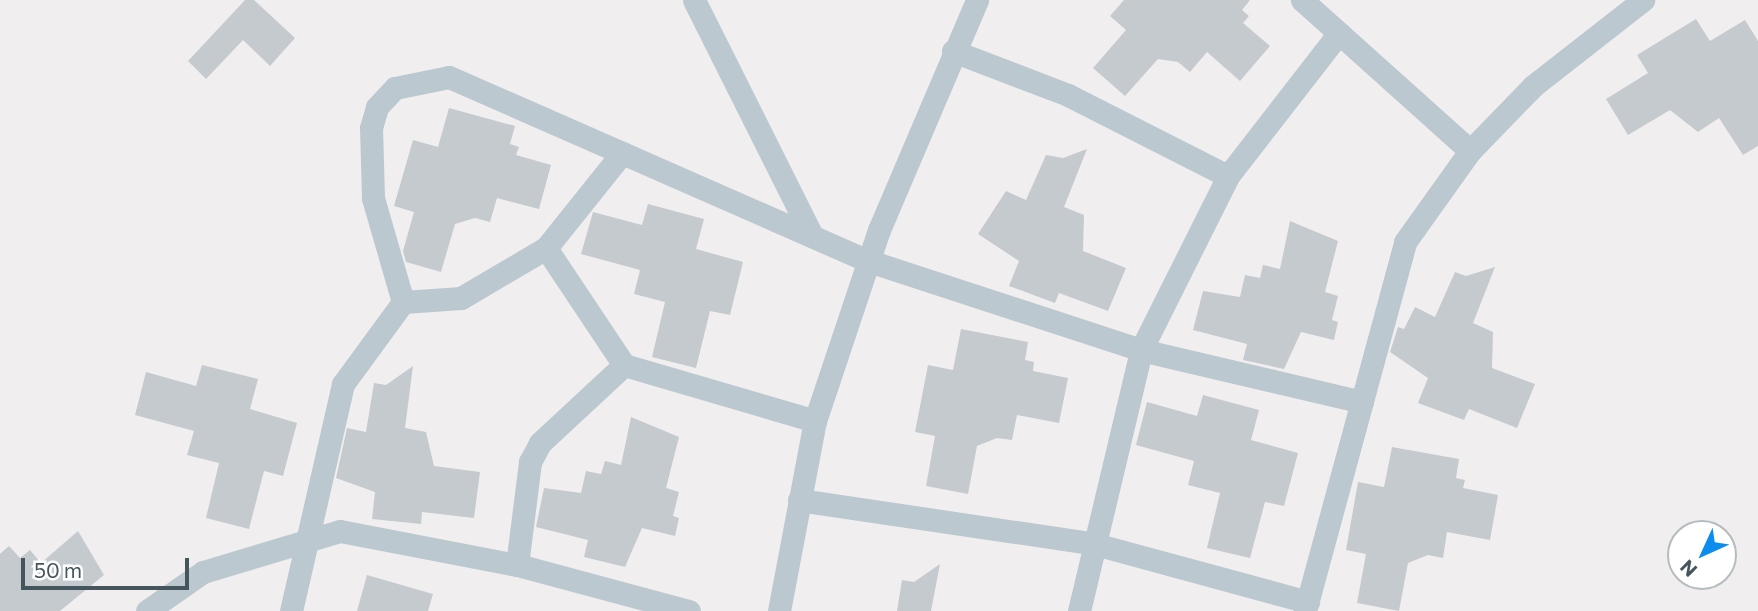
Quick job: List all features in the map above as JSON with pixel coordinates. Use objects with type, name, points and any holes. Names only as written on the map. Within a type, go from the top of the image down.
[{"type":"street","points":[[694,0],[812,236]]},
{"type":"street","points":[[779,611],[815,421],[869,261],[953,51],[977,0]]},
{"type":"street","points":[[1302,0],[1470,151]]},
{"type":"street","points":[[799,500],[1091,543],[1307,607],[1405,242],[1470,151],[1533,86],[1643,0]]},
{"type":"street","points":[[1079,611],[1091,543],[1141,350],[1228,176],[1339,33]]},
{"type":"street","points":[[953,51],[1068,95],[1228,176]]},
{"type":"street","points":[[403,302],[373,198],[369,148],[377,107],[395,88],[449,77],[869,261],[1141,350],[1362,401]]},
{"type":"street","points":[[291,611],[306,537],[347,374],[403,302],[461,298],[546,248],[622,153]]},
{"type":"street","points":[[546,248],[624,365],[815,421]]},
{"type":"street","points":[[517,565],[534,452],[624,365]]},
{"type":"street","points":[[147,611],[203,572],[306,537],[351,531],[517,565],[688,611]]},
{"type":"building","points":[[245,0],[254,0],[295,38],[270,66],[243,40],[206,79],[188,61]]},
{"type":"building","points":[[1124,0],[1250,0],[1242,10],[1249,16],[1243,23],[1270,46],[1240,81],[1207,52],[1190,72],[1178,62],[1158,59],[1125,96],[1093,68],[1126,30],[1110,16]]},
{"type":"building","points":[[1696,19],[1710,41],[1745,20],[1758,41],[1758,146],[1743,155],[1719,118],[1698,132],[1670,110],[1628,135],[1606,99],[1648,73],[1637,55]]},
{"type":"building","points":[[449,108],[515,126],[510,144],[519,147],[516,155],[551,165],[539,209],[497,198],[490,222],[475,218],[455,224],[441,272],[406,262],[403,251],[414,212],[394,206],[413,140],[438,147]]},
{"type":"building","points":[[1087,149],[1064,207],[1084,215],[1083,251],[1126,268],[1108,311],[1059,293],[1055,303],[1009,286],[1019,261],[978,234],[1006,191],[1026,200],[1046,155],[1063,158]]},
{"type":"building","points":[[648,204],[704,219],[696,249],[743,262],[730,315],[710,311],[696,368],[652,357],[665,302],[634,294],[640,270],[581,254],[593,212],[642,225]]},
{"type":"building","points":[[1290,221],[1338,241],[1325,292],[1338,296],[1332,320],[1338,322],[1334,340],[1301,332],[1284,369],[1243,360],[1247,344],[1193,330],[1203,291],[1240,297],[1245,275],[1260,278],[1263,265],[1280,269]]},
{"type":"building","points":[[1495,267],[1473,323],[1493,332],[1492,368],[1535,384],[1517,428],[1469,409],[1464,420],[1418,403],[1428,378],[1390,352],[1398,327],[1404,329],[1415,307],[1435,317],[1455,272],[1466,276]]},
{"type":"building","points":[[961,329],[1028,342],[1025,360],[1034,362],[1033,371],[1068,378],[1059,423],[1017,415],[1012,440],[997,438],[977,446],[968,494],[926,486],[935,436],[915,432],[928,365],[953,370]]},
{"type":"building","points":[[202,365],[258,379],[250,409],[297,423],[283,476],[264,471],[249,529],[206,518],[219,463],[187,455],[194,431],[135,415],[146,372],[196,386]]},
{"type":"building","points":[[413,366],[405,428],[426,432],[434,466],[480,472],[474,518],[422,512],[421,524],[372,519],[375,492],[336,478],[347,428],[366,432],[374,383],[386,385]]},
{"type":"building","points":[[1203,395],[1259,410],[1251,440],[1298,453],[1284,506],[1265,502],[1250,558],[1207,548],[1220,493],[1188,485],[1194,461],[1136,445],[1147,402],[1197,416]]},
{"type":"building","points":[[631,417],[679,437],[666,488],[679,492],[673,516],[679,518],[675,536],[642,528],[625,567],[584,557],[588,540],[536,527],[544,488],[581,493],[586,471],[601,474],[605,461],[621,465]]},
{"type":"building","points":[[1392,447],[1459,459],[1456,478],[1465,480],[1463,488],[1498,495],[1490,540],[1447,532],[1443,558],[1428,555],[1408,563],[1399,611],[1357,603],[1366,554],[1346,550],[1358,482],[1384,487]]},
{"type":"building","points":[[78,531],[104,575],[60,611],[0,611],[0,554],[9,546],[20,558],[30,550],[41,563]]},
{"type":"building","points":[[940,564],[931,611],[897,611],[902,580],[914,582]]},
{"type":"building","points":[[367,575],[433,594],[428,611],[357,611]]}]
